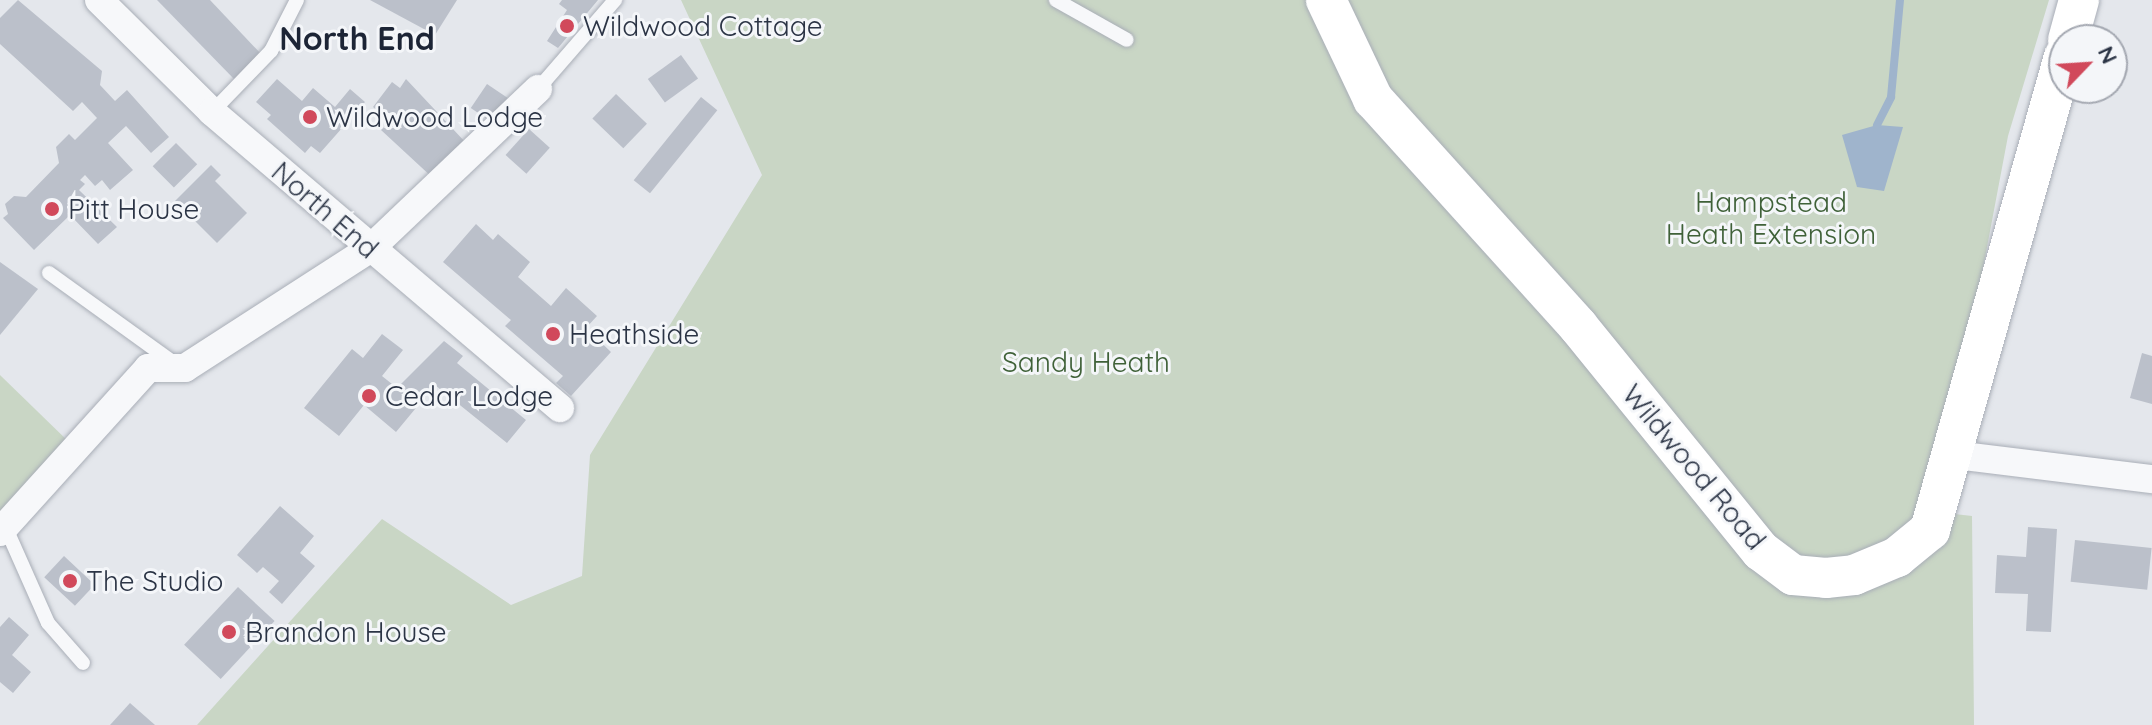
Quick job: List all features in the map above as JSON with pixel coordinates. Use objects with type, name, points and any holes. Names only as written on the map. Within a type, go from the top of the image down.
[{"type":"street","name":"North End","points":[[99,0],[212,112],[560,408]]},
{"type":"street","name":"Wildwood Road","points":[[1326,0],[1373,99],[1578,326],[1761,551],[1793,575],[1826,578],[1854,575],[1897,557],[1930,530],[1944,487],[1948,454],[2050,104]]},
{"type":"street","points":[[2072,24],[2079,0]]},
{"type":"street","points":[[3,529],[148,368],[182,368],[231,343],[370,249],[538,89]]},
{"type":"street","points":[[1948,454],[2152,479]]},
{"type":"lane","points":[[212,112],[271,51],[297,0]]},
{"type":"lane","points":[[538,89],[615,0]]},
{"type":"lane","points":[[1056,0],[1127,40]]},
{"type":"lane","points":[[49,273],[182,368]]},
{"type":"lane","points":[[3,529],[48,623],[83,663]]},
{"type":"green space","name":"Sandy Heath","points":[[681,0],[2049,0],[2008,136],[1937,512],[1972,516],[1974,725],[197,725],[382,519],[511,605],[582,576],[590,455],[762,175]]},
{"type":"green space","points":[[0,375],[71,444],[0,522]]},
{"type":"water","points":[[1877,125],[1903,127],[1884,191],[1857,187],[1842,135]]},
{"type":"building","points":[[18,0],[102,71],[100,85],[115,101],[127,90],[169,137],[151,153],[126,126],[108,143],[133,170],[110,190],[102,180],[95,186],[85,175],[80,180],[85,184],[79,190],[117,227],[98,244],[70,215],[34,250],[3,218],[8,214],[5,204],[14,196],[26,197],[59,163],[56,147],[69,134],[75,140],[97,118],[82,102],[73,111],[0,44],[0,18]]},
{"type":"building","points":[[157,0],[210,0],[262,55],[234,79]]},
{"type":"building","points":[[370,0],[457,0],[435,35]]},
{"type":"building","name":"Wildwood Cottage","points":[[562,0],[598,0],[558,48],[547,41],[567,10],[559,4]]},
{"type":"building","points":[[681,55],[698,78],[665,103],[648,79]]},
{"type":"building","name":"Wildwood Lodge","points":[[277,79],[302,101],[313,88],[335,107],[350,89],[365,102],[320,153],[311,146],[305,153],[267,119],[271,115],[256,102]]},
{"type":"building","points":[[406,79],[467,144],[434,179],[381,130],[390,121],[373,107],[392,82],[400,88]]},
{"type":"building","points":[[487,84],[508,98],[492,122],[471,108]]},
{"type":"building","points":[[616,94],[647,124],[623,148],[592,118]]},
{"type":"building","points":[[701,97],[717,110],[650,193],[634,180]]},
{"type":"building","points":[[529,129],[550,148],[526,174],[506,155]]},
{"type":"building","points":[[176,143],[197,164],[174,188],[153,166]]},
{"type":"building","points":[[211,165],[221,175],[215,181],[247,213],[217,243],[175,201]]},
{"type":"building","points":[[476,224],[493,240],[498,234],[530,262],[518,277],[551,306],[566,288],[597,316],[586,328],[611,352],[571,396],[556,383],[563,376],[505,326],[511,320],[443,262]]},
{"type":"building","points":[[0,262],[38,289],[0,335]]},
{"type":"building","name":"Cedar Lodge","points":[[382,334],[403,350],[382,376],[397,388],[444,341],[463,356],[457,363],[526,420],[507,443],[435,385],[396,432],[364,405],[339,436],[304,408],[352,349],[363,358]]},
{"type":"building","points":[[2142,353],[2152,356],[2152,404],[2130,398]]},
{"type":"building","points":[[280,506],[314,536],[300,553],[315,566],[282,604],[269,592],[279,581],[263,567],[257,573],[237,555]]},
{"type":"building","points":[[2028,527],[2057,529],[2051,632],[2026,631],[2028,594],[1995,593],[1997,555],[2026,557]]},
{"type":"building","points":[[2075,540],[2152,548],[2147,590],[2071,582]]},
{"type":"building","name":"The Studio","points":[[64,556],[95,585],[75,606],[44,577]]},
{"type":"building","name":"Brandon House","points":[[238,587],[275,621],[221,679],[184,645]]},
{"type":"building","points":[[9,617],[29,635],[12,655],[31,672],[13,693],[0,682],[0,627]]},
{"type":"building","points":[[130,703],[155,725],[110,725]]},
{"type":"waterway","points":[[1877,125],[1891,97],[1900,0]]},
{"type":"place","name":"Wildwood Cottage","points":[[567,26]]},
{"type":"place","name":"Wildwood Lodge","points":[[310,117]]},
{"type":"place","name":"Pitt House","points":[[52,209]]},
{"type":"place","name":"Heathside","points":[[553,334]]},
{"type":"place","name":"Cedar Lodge","points":[[369,396]]},
{"type":"place","name":"The Studio","points":[[70,581]]},
{"type":"place","name":"Brandon House","points":[[229,632]]},
{"type":"district","name":"North End","points":[[357,38]]},
{"type":"park label","name":"Hampstead Heath Extension","points":[[1771,218]]}]
